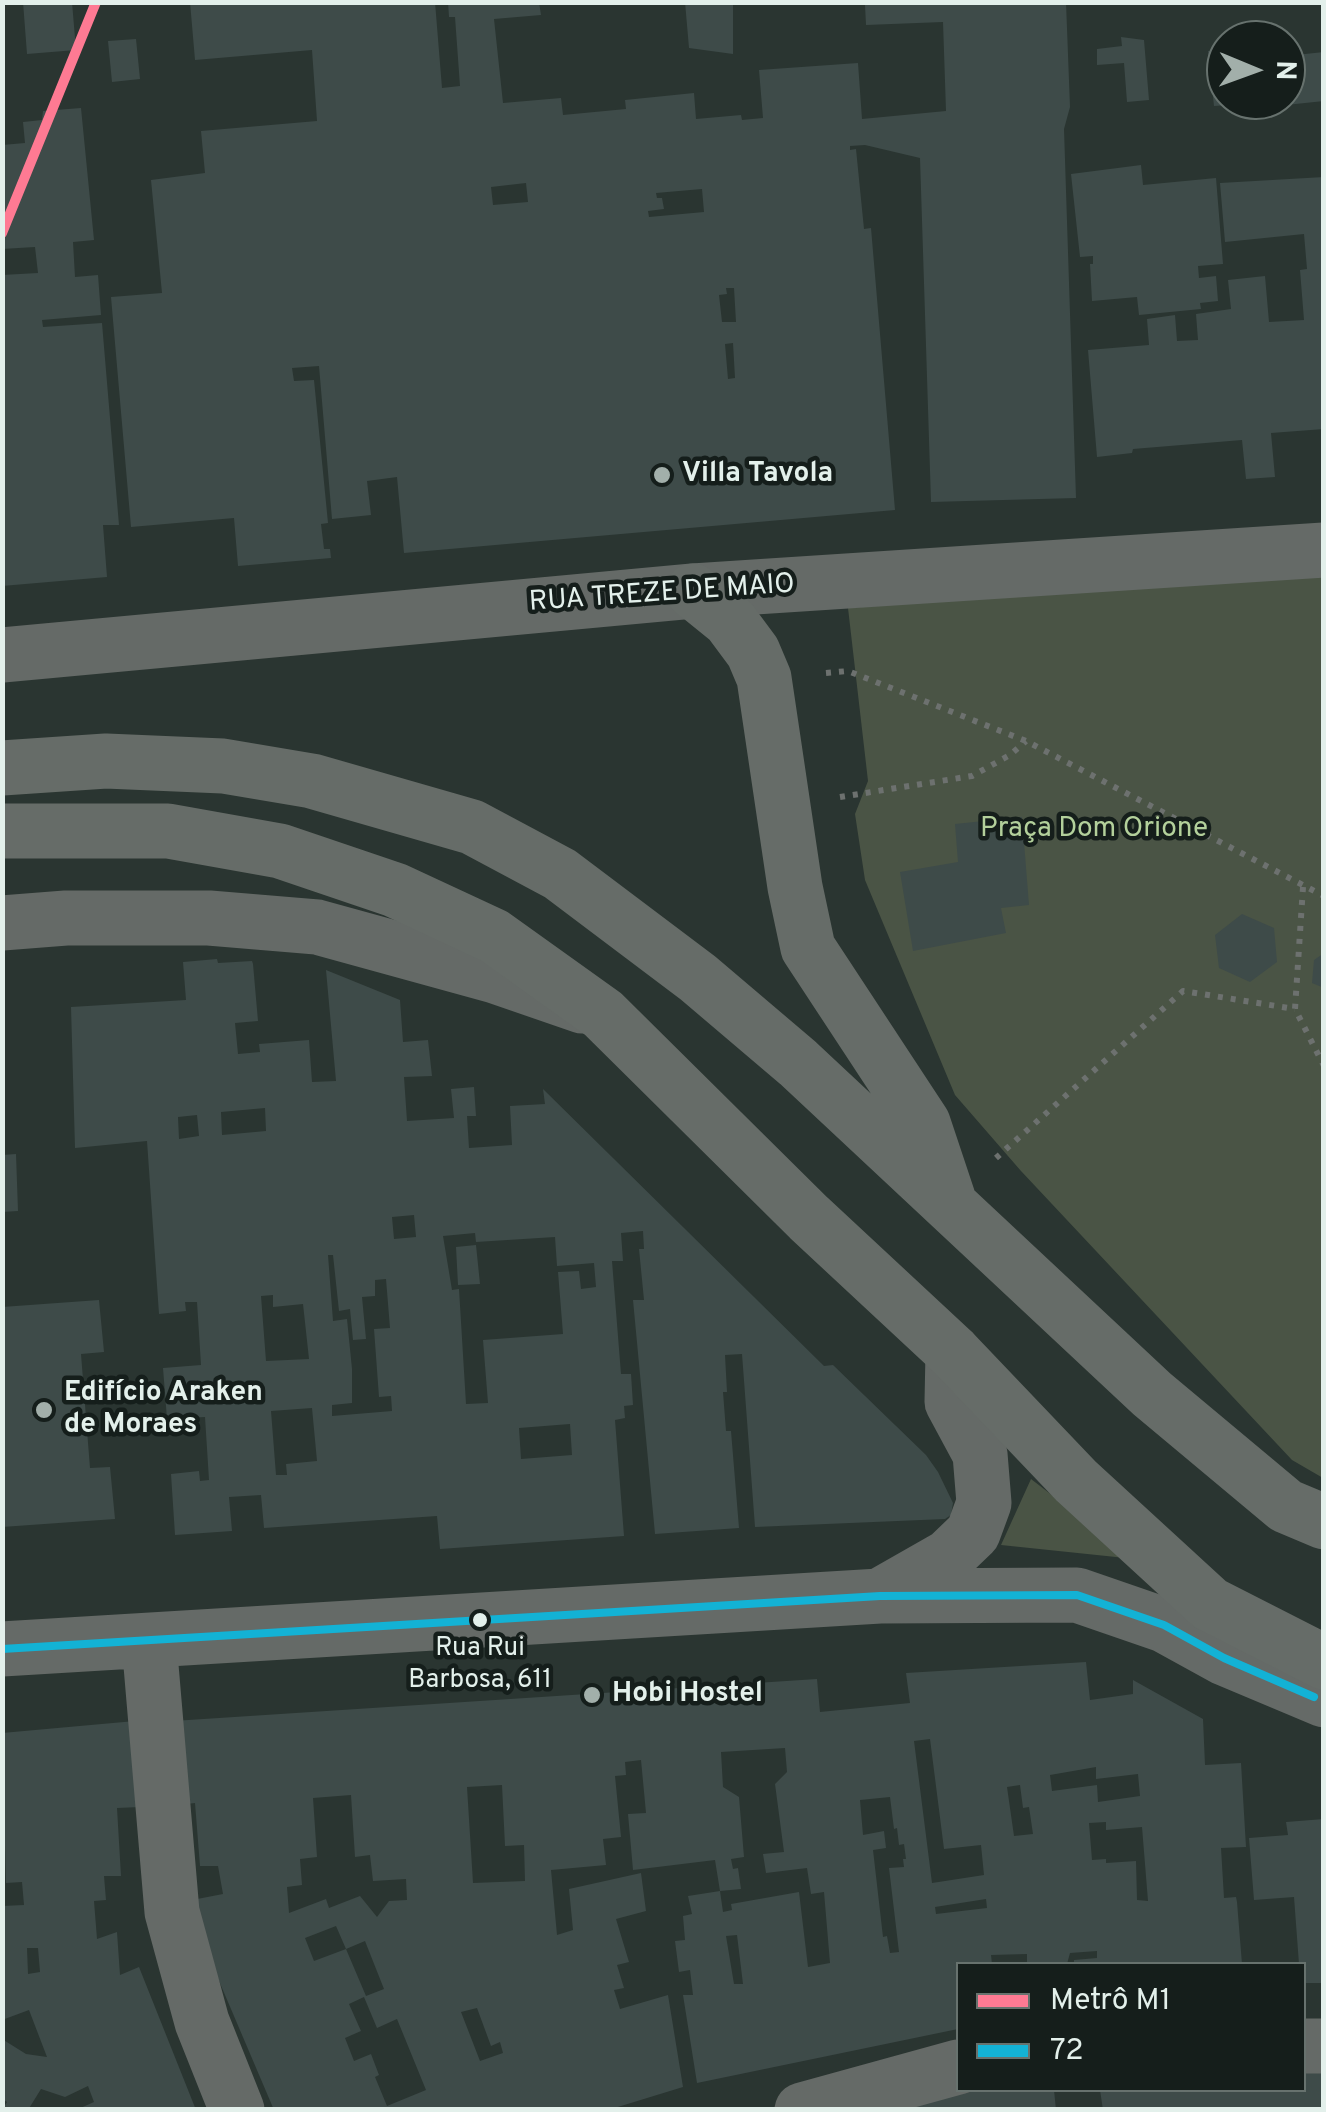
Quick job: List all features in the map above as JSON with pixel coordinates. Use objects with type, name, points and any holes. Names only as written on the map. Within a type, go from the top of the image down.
[{"type":"main road","points":[[693,591],[730,620],[753,652],[764,678],[808,948],[923,1123],[948,1201]]},
{"type":"main road","points":[[2,768],[106,761],[224,766],[312,781],[472,827],[560,874],[698,978],[798,1062],[1152,1394],[1286,1506],[1324,1522]]},
{"type":"main road","points":[[2,832],[168,831],[280,852],[395,890],[494,936],[603,1014],[808,1218],[954,1352],[1076,1482],[1210,1604],[1324,1662]]},
{"type":"street","name":"RUA TREZE DE MAIO","points":[[2,655],[693,591],[1324,550]]},
{"type":"street","points":[[2,923],[66,918],[209,918],[317,927],[495,976],[603,1014]]},
{"type":"street","points":[[880,1596],[948,1558],[973,1533],[984,1502],[980,1454],[952,1402],[954,1352]]},
{"type":"street","points":[[2,1649],[880,1596],[1077,1595],[1164,1624],[1224,1658],[1324,1700]]},
{"type":"street","points":[[149,1642],[172,1912],[202,2022],[236,2110]]},
{"type":"street","points":[[802,2110],[956,2069]]},
{"type":"path","points":[[848,671],[1026,741],[1324,896]]},
{"type":"path","points":[[782,807],[972,776],[1010,755],[1026,741]]},
{"type":"path","points":[[1303,887],[1295,1009],[1324,1066]]},
{"type":"path","points":[[948,1201],[1183,991],[1295,1009]]},
{"type":"green space","name":"Praça Dom Orione","points":[[1323,572],[1323,1478],[1292,1460],[1021,1171],[955,1095],[865,880],[855,814],[868,781],[848,608]]},
{"type":"green space","points":[[1031,1479],[1135,1559],[1001,1545]]},
{"type":"building","points":[[23,2],[72,2],[76,50],[27,54]]},
{"type":"building","points":[[190,2],[435,2],[442,88],[460,86],[455,17],[449,17],[448,2],[539,2],[541,15],[494,19],[503,103],[561,98],[563,115],[626,109],[625,100],[694,93],[696,119],[741,115],[742,120],[763,118],[759,70],[858,63],[862,119],[946,111],[943,22],[866,25],[865,5],[1066,2],[1070,107],[1064,129],[1076,498],[931,502],[920,158],[865,145],[850,146],[850,150],[856,149],[864,229],[871,228],[895,510],[404,553],[397,477],[367,481],[371,515],[332,519],[319,366],[292,368],[294,381],[314,380],[328,523],[321,524],[324,549],[330,549],[331,558],[238,566],[234,518],[131,527],[111,297],[162,293],[151,180],[205,173],[201,131],[317,121],[312,50],[195,60]],"holes":[[[526,183],[528,202],[493,205],[491,187]],[[702,189],[704,212],[649,217],[648,211],[664,209],[662,198],[657,198],[656,193]],[[726,288],[734,288],[736,322],[722,322],[719,295],[727,294]],[[733,343],[735,378],[728,379],[725,344]]]},
{"type":"building","points":[[685,2],[733,2],[733,54],[689,48]]},
{"type":"building","points":[[1121,37],[1144,40],[1149,100],[1127,102],[1124,63],[1097,65],[1097,49],[1122,46]]},
{"type":"building","points":[[136,39],[140,79],[112,82],[108,41]]},
{"type":"building","points":[[1324,52],[1324,101],[1306,103],[1306,54]]},
{"type":"building","points":[[81,108],[94,240],[73,242],[75,277],[98,275],[101,315],[42,320],[43,327],[102,323],[119,525],[103,525],[107,577],[2,586],[2,275],[38,273],[35,247],[2,249],[2,145],[25,143],[23,122],[42,120],[43,111]]},
{"type":"building","points":[[1141,165],[1143,185],[1216,178],[1223,264],[1198,266],[1199,278],[1216,276],[1218,301],[1200,303],[1201,309],[1139,315],[1137,297],[1092,301],[1093,256],[1080,257],[1071,174]]},
{"type":"building","points":[[1324,177],[1324,429],[1271,433],[1275,477],[1246,479],[1242,440],[1133,449],[1132,453],[1097,457],[1088,350],[1149,345],[1147,319],[1175,315],[1177,341],[1198,340],[1196,314],[1231,309],[1228,280],[1265,276],[1269,322],[1304,320],[1300,270],[1307,269],[1304,234],[1225,242],[1220,183]]},
{"type":"building","points":[[1022,817],[1029,905],[1001,908],[1006,933],[913,951],[900,872],[958,862],[955,824]]},
{"type":"building","points":[[1242,914],[1274,928],[1277,962],[1250,982],[1219,968],[1215,935]]},
{"type":"building","points":[[1324,953],[1324,988],[1312,983],[1314,960]]},
{"type":"building","points":[[252,961],[258,1021],[235,1023],[238,1054],[260,1052],[259,1044],[309,1040],[312,1082],[336,1081],[326,970],[400,1000],[403,1042],[428,1040],[432,1076],[404,1077],[407,1121],[454,1118],[451,1089],[474,1087],[476,1116],[467,1116],[469,1148],[512,1145],[510,1106],[545,1104],[543,1089],[824,1366],[833,1365],[926,1455],[953,1503],[951,1515],[945,1519],[755,1527],[742,1354],[725,1355],[726,1431],[731,1431],[739,1528],[655,1534],[633,1300],[644,1300],[639,1249],[644,1249],[643,1231],[621,1233],[623,1261],[612,1261],[621,1374],[631,1374],[633,1405],[624,1406],[625,1418],[615,1420],[624,1536],[440,1549],[437,1516],[264,1528],[261,1495],[229,1497],[232,1531],[175,1535],[171,1474],[199,1471],[200,1481],[209,1480],[205,1417],[167,1419],[163,1368],[201,1365],[197,1302],[185,1302],[186,1311],[159,1314],[147,1141],[75,1148],[71,1007],[186,1000],[183,962]],"holes":[[[265,1108],[266,1131],[222,1135],[221,1112]],[[197,1115],[199,1136],[179,1139],[178,1117]],[[414,1215],[416,1237],[394,1239],[392,1217]],[[475,1233],[476,1242],[555,1237],[557,1266],[594,1263],[596,1287],[581,1289],[579,1271],[558,1272],[563,1334],[483,1340],[488,1403],[466,1404],[459,1289],[452,1290],[443,1236]],[[328,1255],[333,1255],[339,1311],[350,1309],[353,1340],[366,1339],[362,1297],[375,1296],[375,1280],[386,1279],[390,1328],[374,1329],[379,1397],[391,1396],[392,1411],[332,1416],[332,1405],[352,1403],[347,1319],[333,1321]],[[273,1295],[273,1307],[303,1304],[309,1359],[266,1361],[261,1296]],[[312,1408],[317,1461],[286,1464],[287,1475],[276,1475],[271,1411]],[[570,1424],[572,1455],[521,1459],[519,1428]]]},
{"type":"building","points":[[16,1154],[18,1211],[2,1212],[2,1155]]},
{"type":"building","points":[[476,1245],[480,1284],[458,1285],[456,1247]]},
{"type":"building","name":"Edifício Araken de Moraes","points":[[99,1300],[104,1352],[81,1354],[90,1468],[110,1467],[115,1519],[2,1527],[2,1307]]},
{"type":"building","points":[[1086,1662],[1090,1700],[1133,1694],[1133,1680],[1203,1719],[1205,1765],[1241,1763],[1246,1847],[1221,1848],[1224,1898],[1236,1897],[1242,1962],[1074,1962],[1097,1958],[1097,1951],[1070,1953],[1068,1962],[1027,1962],[1027,1954],[991,1955],[992,1962],[956,1962],[956,2029],[697,2083],[683,1995],[693,1995],[690,1970],[679,1972],[675,1941],[685,1940],[683,1916],[692,1914],[688,1896],[720,1891],[715,1860],[633,1870],[628,1814],[646,1813],[641,1760],[625,1762],[626,1775],[615,1776],[621,1837],[603,1839],[606,1865],[551,1870],[557,1935],[573,1930],[569,1889],[641,1873],[646,1911],[616,1919],[629,1962],[617,1965],[624,1988],[614,1990],[620,2009],[668,1995],[683,2087],[608,2110],[274,2110],[205,1948],[192,1900],[223,1894],[218,1866],[200,1866],[195,1803],[177,1805],[173,1721],[817,1679],[820,1712],[910,1703],[906,1673]],"holes":[[[930,1739],[944,1849],[981,1845],[984,1875],[932,1883],[914,1741]],[[785,1748],[787,1772],[775,1784],[784,1852],[763,1854],[766,1873],[807,1868],[811,1894],[824,1892],[830,1963],[808,1967],[799,1892],[731,1904],[732,1910],[723,1912],[720,1891],[741,1889],[738,1868],[733,1869],[731,1859],[744,1857],[739,1797],[723,1787],[721,1752]],[[1096,1767],[1096,1779],[1138,1774],[1140,1796],[1098,1802],[1097,1785],[1052,1791],[1050,1775]],[[502,1785],[505,1846],[524,1845],[525,1881],[473,1883],[467,1787]],[[1020,1785],[1023,1808],[1029,1807],[1033,1834],[1014,1836],[1007,1787]],[[351,1795],[355,1857],[370,1855],[373,1881],[406,1879],[407,1900],[389,1901],[377,1917],[360,1896],[329,1908],[326,1899],[289,1913],[287,1887],[302,1885],[300,1859],[317,1857],[313,1798]],[[890,1797],[894,1829],[897,1828],[899,1845],[904,1844],[906,1859],[904,1867],[889,1868],[899,1952],[890,1953],[887,1936],[883,1937],[873,1850],[886,1848],[884,1831],[863,1835],[860,1800]],[[1106,1822],[1106,1830],[1142,1827],[1148,1901],[1137,1900],[1136,1861],[1092,1860],[1089,1823]],[[986,1899],[987,1908],[936,1914],[935,1907]],[[336,1926],[346,1949],[314,1961],[305,1938]],[[737,1935],[743,1984],[734,1984],[726,1936]],[[365,1941],[384,1989],[366,1996],[346,1949]],[[364,1997],[377,2028],[397,2019],[426,2090],[387,2106],[371,2054],[354,2061],[345,2038],[361,2031],[349,2004]],[[477,2008],[491,2046],[500,2042],[503,2053],[480,2061],[461,2012]]]},
{"type":"building","points":[[135,1721],[140,1807],[117,1808],[121,1876],[104,1876],[106,1900],[94,1901],[97,1939],[117,1932],[120,1975],[139,1967],[196,2110],[76,2110],[94,2102],[88,2086],[65,2097],[41,2089],[28,2110],[2,2110],[7,2102],[2,2099],[2,2039],[26,2054],[47,2057],[29,2010],[2,2020],[2,1906],[24,1905],[22,1882],[6,1883],[2,1733]],"holes":[[[27,1948],[38,1948],[40,1972],[28,1974]]]},
{"type":"building","points":[[1324,1819],[1324,1983],[1306,1983],[1306,1962],[1299,1962],[1294,1897],[1254,1900],[1249,1838],[1288,1835],[1286,1822]]},
{"type":"building","points":[[1306,2060],[1324,2060],[1324,2110],[1103,2110],[1100,2092],[1306,2092]]},
{"type":"building","points":[[956,2090],[1054,2092],[1056,2110],[846,2110]]},
{"type":"metro line","name":"M1","points":[[2,233],[96,2]]},
{"type":"transit line","name":"72","points":[[2,1649],[880,1596],[1077,1595],[1164,1625],[1224,1658],[1314,1697]]},
{"type":"place","name":"Villa Tavola","points":[[662,475]]},
{"type":"place","name":"Edifício Araken de Moraes","points":[[44,1410]]},
{"type":"place","name":"Rua Rui Barbosa, 611","points":[[480,1620]]},
{"type":"place","name":"Hobi Hostel","points":[[592,1695]]}]
